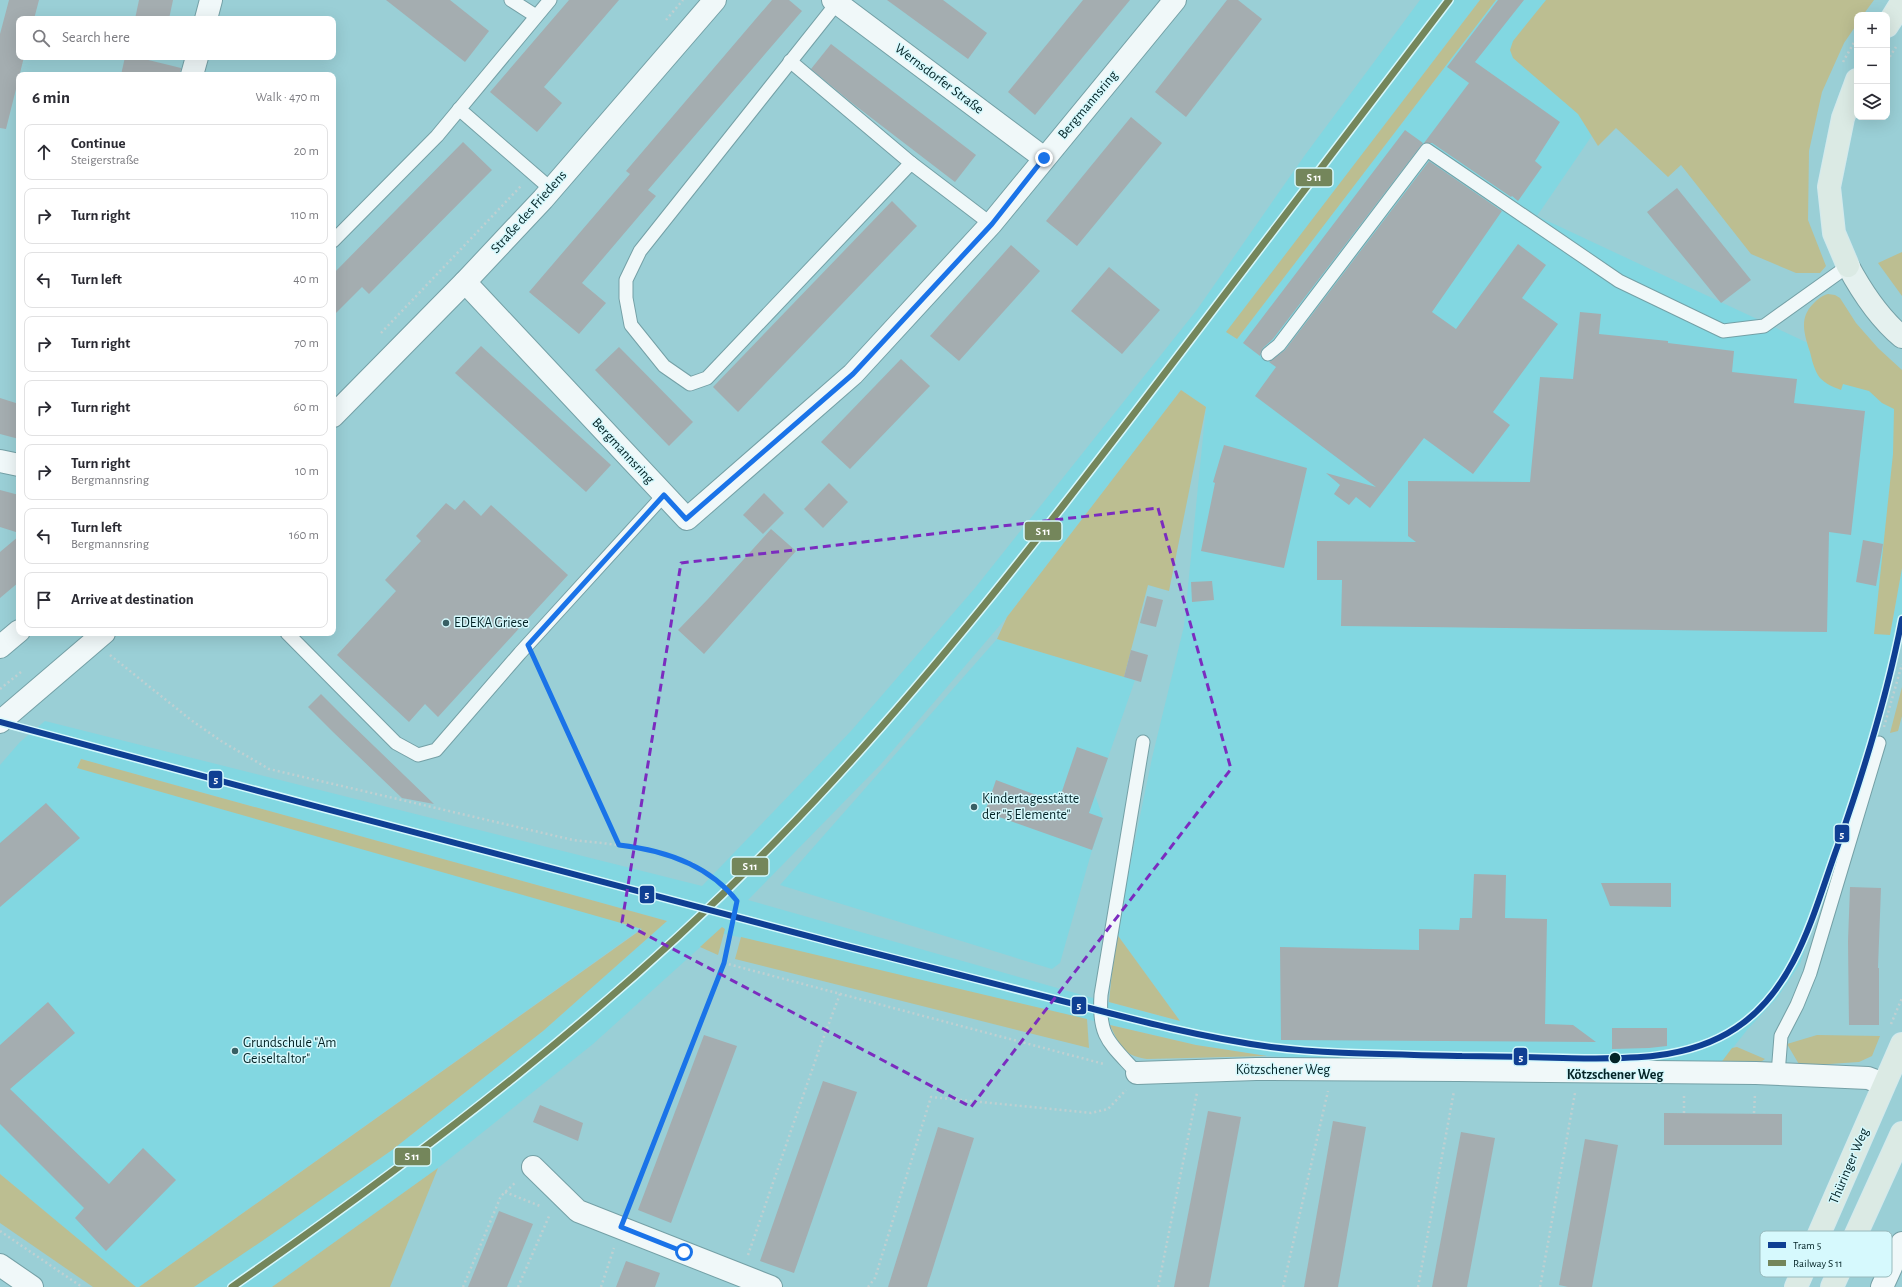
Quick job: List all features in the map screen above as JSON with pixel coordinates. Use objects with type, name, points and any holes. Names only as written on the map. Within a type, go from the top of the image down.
[{"type":"main road","points":[[1891,33],[1902,2]]},
{"type":"main road","points":[[1891,33],[1902,16]]},
{"type":"main road","points":[[1856,84],[1843,118],[1829,187],[1834,233],[1848,266],[1869,301],[1902,337]]},
{"type":"main road","name":"Thüringer Weg","points":[[1820,1231],[1902,1044]]},
{"type":"main road","points":[[1857,1231],[1902,1133]]},
{"type":"main road","name":"Thüringer Weg","points":[[1796,1287],[1800,1277]]},
{"type":"main road","points":[[1832,1287],[1837,1277]]},
{"type":"street","points":[[207,16],[211,0]]},
{"type":"street","name":"Straße des Friedens","points":[[336,413],[465,282],[551,189],[715,0]]},
{"type":"street","name":"Bergmannsring","points":[[465,282],[686,519],[853,374],[992,224],[1044,158],[1175,0]]},
{"type":"street","name":"Wernsdorfer Straße","points":[[835,2],[1044,158]]},
{"type":"street","points":[[193,72],[196,60]]},
{"type":"street","points":[[0,461],[16,465]]},
{"type":"street","points":[[0,647],[16,634]]},
{"type":"street","points":[[0,722],[99,637]]},
{"type":"street","name":"Kötzschener Weg","points":[[1137,1073],[1202,1070],[1458,1070],[1778,1074],[1868,1078],[1884,1084]]},
{"type":"street","points":[[533,1167],[578,1211],[742,1274],[771,1287]]},
{"type":"street","points":[[1892,1266],[1902,1244]]},
{"type":"street","points":[[0,1265],[32,1287]]},
{"type":"street","points":[[1882,1287],[1887,1277]]},
{"type":"lane","points":[[511,0],[536,16]]},
{"type":"lane","points":[[336,238],[437,136],[550,0]]},
{"type":"lane","points":[[835,2],[640,251],[626,280],[626,298],[631,325],[664,366],[690,384],[707,378],[911,163]]},
{"type":"lane","points":[[790,61],[911,163],[992,224]]},
{"type":"lane","points":[[459,109],[551,189]]},
{"type":"lane","points":[[1268,354],[1279,345],[1427,150],[1619,281],[1723,331],[1764,326],[1848,266]]},
{"type":"lane","points":[[290,636],[396,743],[418,755],[436,750],[528,645],[664,495]]},
{"type":"lane","points":[[1137,1073],[1107,1040],[1102,1026],[1100,1011],[1101,995],[1144,742]]},
{"type":"lane","points":[[1778,1074],[1780,1036],[1797,1005],[1810,972],[1879,742]]},
{"type":"path","points":[[663,24],[683,0]]},
{"type":"path","points":[[1889,48],[1891,33]]},
{"type":"path","points":[[376,339],[533,173]]},
{"type":"path","points":[[99,637],[191,720],[221,741],[269,769],[573,840],[638,847],[691,862],[728,889],[737,901],[724,963],[621,1227],[601,1287]]},
{"type":"path","points":[[528,645],[619,845]]},
{"type":"path","points":[[1879,742],[1902,664]]},
{"type":"path","points":[[724,963],[1137,1073],[1132,1085],[1108,1109],[1092,1113],[931,1096],[874,1278],[868,1287]]},
{"type":"path","points":[[742,1274],[820,1046],[840,994]]},
{"type":"path","points":[[1158,1287],[1202,1070]]},
{"type":"path","points":[[1283,1287],[1333,1070]]},
{"type":"path","points":[[1418,1287],[1458,1070]]},
{"type":"path","points":[[1540,1287],[1579,1072]]},
{"type":"path","points":[[462,1287],[501,1196],[533,1167]]},
{"type":"path","points":[[505,1192],[544,1208]]},
{"type":"path","points":[[518,1287],[551,1211]]},
{"type":"path","points":[[0,1231],[82,1287]]},
{"type":"highlighted area","points":[[1158,508],[1231,769],[971,1107],[622,922],[681,563]]},
{"type":"shaded area","points":[[1420,0],[1480,0],[1227,332],[1237,339],[1496,0],[1556,0],[1604,118],[1537,216],[1902,387],[1890,635],[1902,568],[1902,632],[1879,730],[1800,964],[1777,998],[1747,1030],[1720,1064],[1332,1060],[1267,1056],[1196,1045],[717,932],[593,1044],[438,1168],[272,1287],[194,1287],[392,1150],[543,1031],[667,921],[81,759],[78,768],[642,928],[139,1287],[136,1287],[0,1174],[0,765],[20,742],[45,721],[702,886],[851,731],[975,588],[1196,311],[1305,155]],"holes":[[[1181,390],[1206,407],[1184,626],[1152,758],[1116,933],[1180,1021],[1089,997],[748,900],[881,764],[1007,617]]]},
{"type":"shaded area","name":"Kindertagesstätte der \"5 Elemente\"","points":[[997,639],[1135,680],[1095,795],[1103,818],[1092,850],[1060,963],[1052,969],[780,885]]},
{"type":"green space","points":[[1480,0],[1496,0],[1237,339],[1226,332]]},
{"type":"green space","points":[[1546,0],[1874,0],[1865,12],[1854,12],[1854,28],[1844,43],[1822,92],[1809,151],[1808,220],[1826,266],[1820,273],[1796,273],[1751,254],[1681,165],[1668,177],[1616,128],[1598,146],[1578,114],[1513,58],[1510,50],[1513,41]]},
{"type":"green space","points":[[1902,252],[1902,296],[1878,263]]},
{"type":"green space","points":[[1828,294],[1835,295],[1840,298],[1856,323],[1878,348],[1902,370],[1902,568],[1890,635],[1874,634],[1893,454],[1894,409],[1882,403],[1869,391],[1843,384],[1841,390],[1827,384],[1818,375],[1806,339],[1804,321],[1813,304]]},
{"type":"green space","points":[[1181,390],[1206,407],[1169,591],[1148,585],[1124,677],[997,639],[1007,617]]},
{"type":"green space","points":[[1902,687],[1902,716],[1898,731],[1890,733]]},
{"type":"green space","points":[[81,759],[667,921],[543,1031],[392,1150],[265,1239],[194,1287],[139,1287],[642,929],[77,768]]},
{"type":"green space","points":[[722,927],[725,929],[718,955],[700,947]]},
{"type":"green space","points":[[1116,933],[1180,1021],[1109,1002]]},
{"type":"green space","points":[[741,937],[1087,1019],[1089,1048],[735,959]]},
{"type":"green space","points":[[1110,1025],[1196,1045],[1267,1056],[1147,1059],[1127,1052],[1116,1039]]},
{"type":"green space","points":[[1817,1035],[1880,1036],[1872,1056],[1859,1062],[1800,1066],[1787,1044]]},
{"type":"green space","points":[[1737,1047],[1765,1059],[1758,1064],[1720,1064],[1732,1048]]},
{"type":"green space","points":[[438,1168],[390,1287],[272,1287]]},
{"type":"green space","points":[[0,1174],[136,1287],[93,1287],[0,1223]]},
{"type":"building","points":[[9,0],[39,0],[35,16],[16,16],[16,60],[23,60],[20,72],[16,72],[16,89],[6,129],[0,128],[0,34]]},
{"type":"building","points":[[139,0],[173,0],[170,16],[136,16]]},
{"type":"building","points":[[386,0],[450,0],[489,31],[465,62]]},
{"type":"building","points":[[569,0],[619,0],[544,87],[562,103],[537,132],[490,92]]},
{"type":"building","points":[[772,0],[789,0],[802,11],[648,190],[656,196],[582,283],[606,303],[579,334],[529,292],[630,174],[626,171]]},
{"type":"building","points":[[887,0],[943,0],[987,33],[968,59]]},
{"type":"building","points":[[1083,0],[1130,0],[1035,115],[1008,92]]},
{"type":"building","points":[[1227,0],[1238,0],[1262,19],[1186,117],[1155,92]]},
{"type":"building","points":[[1498,0],[1524,0],[1475,62],[1560,122],[1535,161],[1542,167],[1518,201],[1432,143],[1424,143],[1469,83],[1447,67]]},
{"type":"building","points":[[831,44],[976,155],[955,182],[852,103],[811,69]]},
{"type":"building","points":[[124,60],[148,60],[181,68],[180,72],[122,72]]},
{"type":"building","points":[[1131,117],[1162,143],[1077,246],[1046,221]]},
{"type":"building","points":[[1405,130],[1423,143],[1273,339],[1263,348],[1260,356],[1243,343]]},
{"type":"building","points":[[463,142],[492,170],[369,294],[362,287],[336,313],[336,271]]},
{"type":"building","points":[[1429,161],[1502,211],[1432,312],[1456,329],[1518,244],[1546,265],[1522,298],[1558,324],[1493,412],[1510,425],[1473,474],[1424,438],[1370,508],[1356,497],[1349,505],[1334,494],[1340,485],[1326,473],[1376,487],[1255,396],[1276,367],[1269,362],[1285,350]]},
{"type":"building","points":[[1677,188],[1751,280],[1721,303],[1647,212]]},
{"type":"building","points":[[892,201],[917,226],[738,412],[713,387]]},
{"type":"building","points":[[1011,245],[1040,271],[959,361],[930,336]]},
{"type":"building","points":[[1109,267],[1160,310],[1122,354],[1071,311]]},
{"type":"building","points":[[1580,312],[1601,314],[1599,334],[1668,341],[1668,343],[1734,351],[1732,372],[1797,379],[1794,403],[1865,411],[1851,535],[1829,532],[1827,632],[1341,626],[1342,580],[1317,580],[1317,541],[1416,542],[1408,536],[1408,481],[1530,482],[1540,377],[1573,379]]},
{"type":"building","points":[[481,346],[611,465],[586,492],[455,373]]},
{"type":"building","points":[[619,347],[693,422],[669,446],[595,370]]},
{"type":"building","points":[[901,359],[930,386],[850,469],[821,442]]},
{"type":"building","points":[[0,398],[16,403],[16,438],[0,434]]},
{"type":"building","points":[[1224,445],[1307,468],[1284,568],[1201,551],[1215,483],[1213,482]]},
{"type":"building","points":[[829,483],[848,502],[823,528],[804,509]]},
{"type":"building","points":[[0,490],[16,494],[16,532],[0,527]]},
{"type":"building","points":[[764,493],[784,513],[763,534],[743,515]]},
{"type":"building","name":"EDEKA Griese","points":[[464,500],[481,516],[491,505],[568,575],[438,717],[425,704],[409,722],[337,655],[396,591],[385,580],[421,541],[416,536],[446,503],[455,510]]},
{"type":"building","points":[[771,529],[796,551],[704,654],[678,630]]},
{"type":"building","points":[[16,539],[16,585],[0,598],[0,552]]},
{"type":"building","points":[[1863,540],[1883,544],[1876,586],[1856,582]]},
{"type":"building","points":[[1212,581],[1214,600],[1192,602],[1191,582]]},
{"type":"building","points":[[1147,596],[1163,600],[1156,627],[1140,623]]},
{"type":"building","points":[[1131,650],[1148,655],[1141,682],[1124,677]]},
{"type":"building","points":[[321,694],[434,804],[402,798],[333,732],[308,707]]},
{"type":"building","points":[[1077,747],[1108,758],[1089,813],[1103,818],[1092,850],[985,812],[996,780],[1058,803]]},
{"type":"building","points":[[46,803],[80,838],[0,907],[0,843]]},
{"type":"building","points":[[1474,874],[1506,875],[1505,918],[1547,919],[1545,1024],[1573,1025],[1596,1042],[1281,1040],[1280,947],[1419,950],[1419,929],[1459,930],[1460,918],[1472,918]]},
{"type":"building","points":[[1601,883],[1671,883],[1671,907],[1610,906]]},
{"type":"building","points":[[1850,887],[1881,888],[1878,968],[1879,1025],[1849,1025],[1848,941]]},
{"type":"building","points":[[48,1002],[75,1033],[10,1089],[109,1184],[143,1148],[176,1180],[106,1251],[75,1218],[84,1208],[0,1124],[0,1045]]},
{"type":"building","points":[[1612,1028],[1667,1028],[1667,1046],[1612,1049]]},
{"type":"building","points":[[704,1035],[737,1046],[671,1223],[638,1210]]},
{"type":"building","points":[[823,1081],[857,1092],[794,1273],[760,1261]]},
{"type":"building","points":[[540,1105],[583,1123],[578,1141],[533,1122]]},
{"type":"building","points":[[1208,1111],[1241,1117],[1209,1287],[1174,1287]]},
{"type":"building","points":[[1664,1113],[1782,1114],[1782,1145],[1664,1145]]},
{"type":"building","points":[[1333,1121],[1366,1127],[1338,1287],[1304,1287]]},
{"type":"building","points":[[938,1127],[974,1138],[927,1287],[888,1287]]},
{"type":"building","points":[[1461,1132],[1495,1138],[1467,1287],[1432,1287]]},
{"type":"building","points":[[1585,1139],[1618,1145],[1592,1287],[1568,1287],[1559,1285]]},
{"type":"building","points":[[499,1211],[533,1224],[507,1287],[468,1287]]},
{"type":"building","points":[[626,1261],[660,1273],[655,1287],[616,1287]]},
{"type":"tram line","name":"5","points":[[0,722],[846,946],[1123,1017],[1197,1034],[1271,1047],[1342,1053],[1607,1059],[1630,1058],[1674,1053],[1696,1047],[1716,1039],[1736,1028],[1757,1011],[1774,992],[1789,970],[1811,921],[1857,789],[1882,705],[1902,619]]},
{"type":"transit line","points":[[232,1287],[376,1184],[447,1131],[584,1020],[715,902],[832,782],[935,664],[1034,543],[1449,0]]},
{"type":"place","name":"EDEKA Griese","points":[[446,623]]},
{"type":"place","name":"Kindertagesstätte der \"5 Elemente\"","points":[[974,807]]},
{"type":"place","name":"Grundschule \"Am Geiseltaltor\"","points":[[235,1051]]},
{"type":"place","name":"Kötzschener Weg","points":[[1615,1058]]},
{"type":"route","points":[[684,1252],[621,1227],[724,963],[737,901],[728,889],[715,878],[691,862],[638,847],[619,845],[528,645],[664,495],[686,519],[853,374],[992,224],[1044,158]]}]
